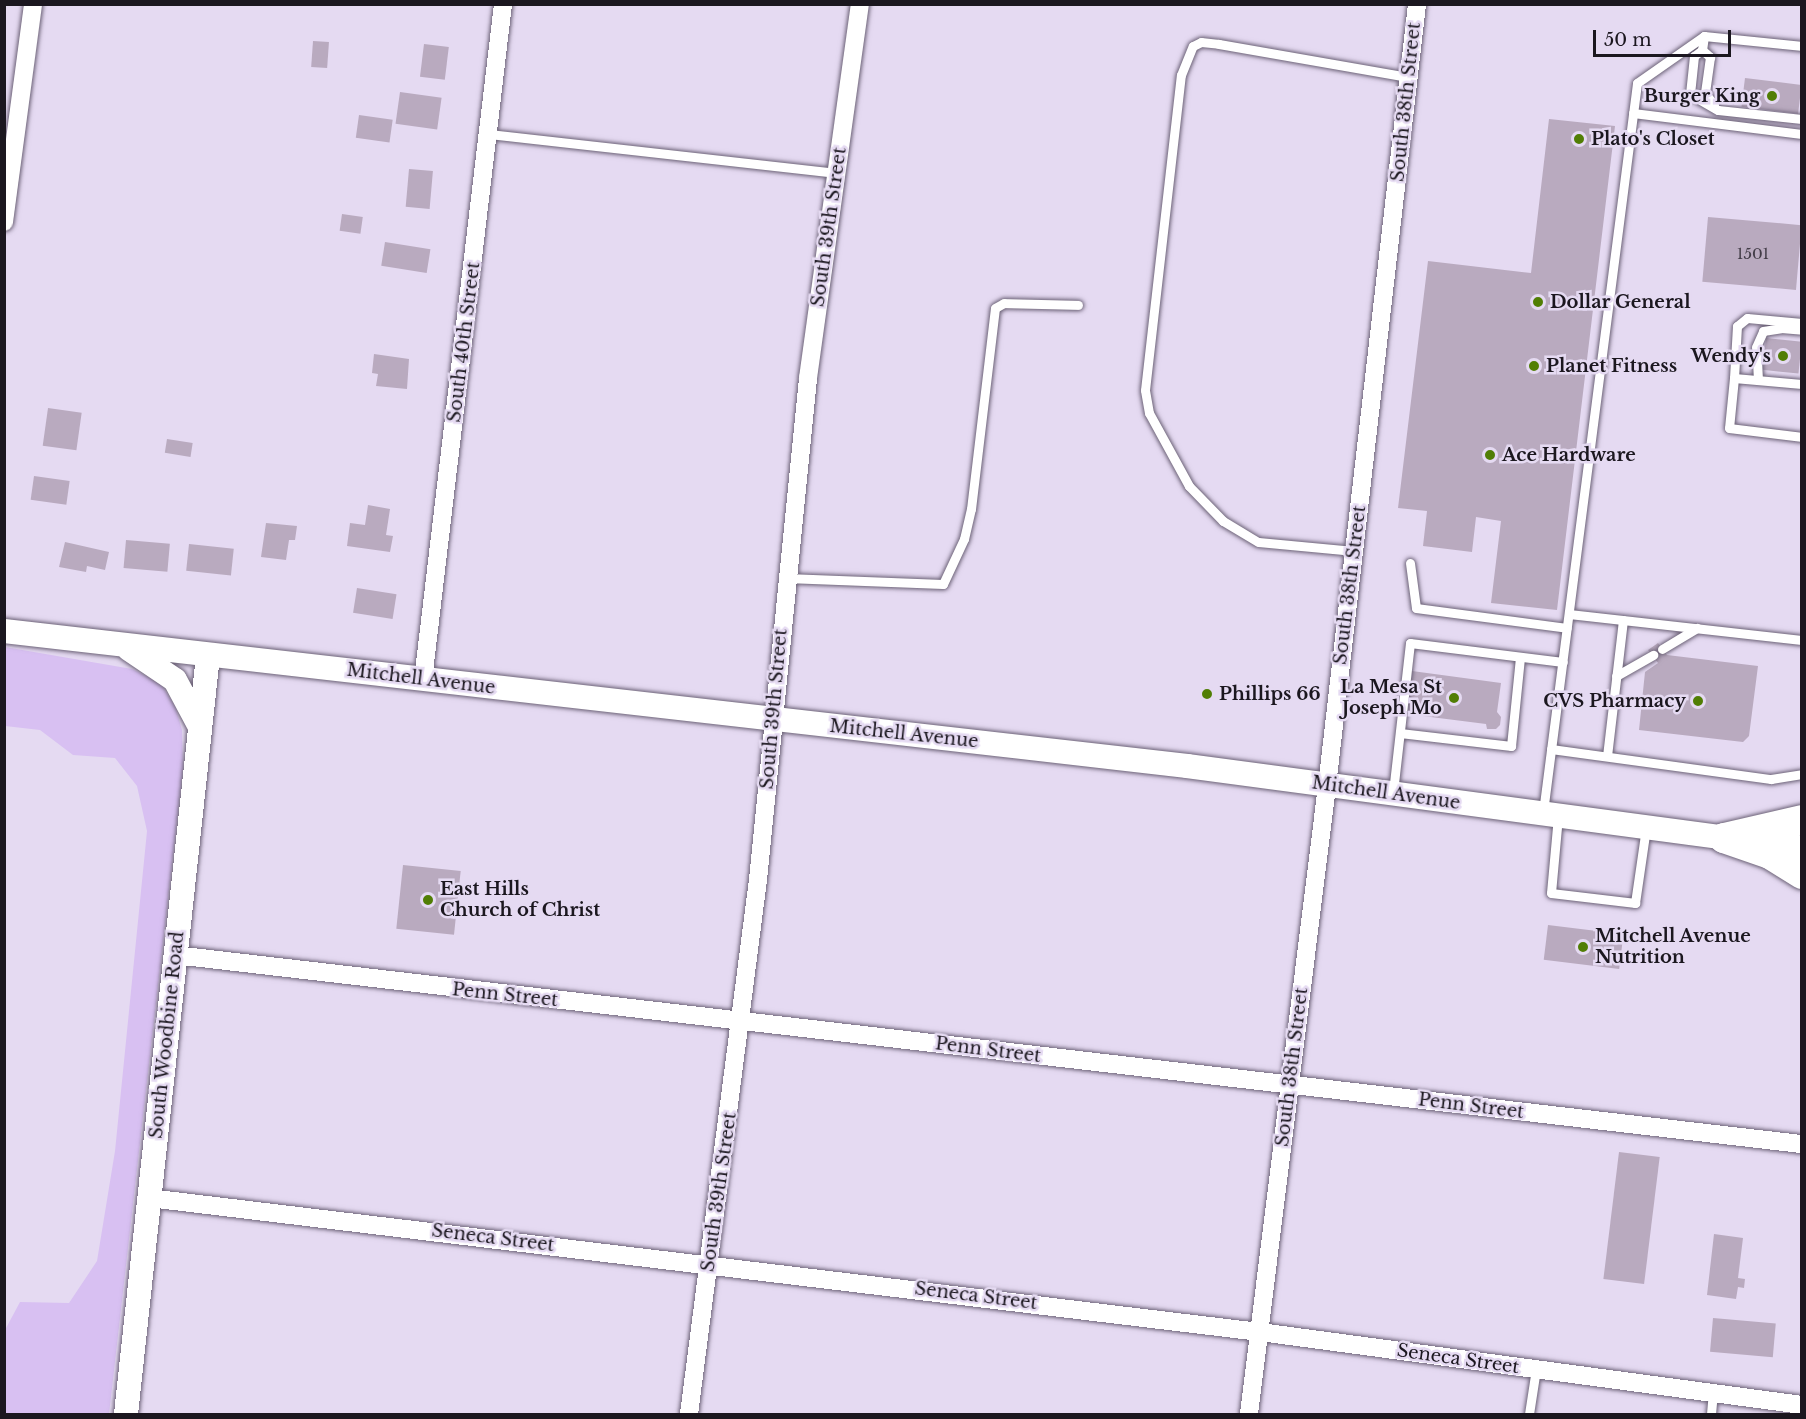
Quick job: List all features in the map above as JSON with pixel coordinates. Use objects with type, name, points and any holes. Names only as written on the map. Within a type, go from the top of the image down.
[{"type":"main road","points":[[1724,838],[1802,820]]},
{"type":"main road","points":[[1724,838],[1770,854],[1802,874]]},
{"type":"street","points":[[4,222],[33,4]]},
{"type":"street","name":"South 40th Street","points":[[423,680],[489,134],[502,4]]},
{"type":"street","name":"South 39th Street","points":[[689,1414],[741,1020],[808,378],[860,4]]},
{"type":"street","name":"South 38th Street","points":[[1249,1414],[1327,786],[1417,4]]},
{"type":"street","name":"Mitchell Avenue","points":[[4,631],[1187,766],[1802,848]]},
{"type":"street","points":[[122,645],[175,680],[200,726]]},
{"type":"street","name":"South Woodbine Road","points":[[126,1414],[208,655]]},
{"type":"street","name":"Penn Street","points":[[175,955],[1802,1144]]},
{"type":"street","name":"Seneca Street","points":[[149,1198],[710,1263],[1260,1332],[1802,1405]]},
{"type":"lane","points":[[1704,36],[1702,50],[1694,56],[1690,94],[1718,110],[1802,119]]},
{"type":"lane","points":[[1646,827],[1635,903],[1551,893],[1551,748],[1637,83],[1704,36],[1802,46]]},
{"type":"lane","points":[[1354,551],[1258,542],[1223,521],[1189,486],[1149,413],[1145,390],[1181,75],[1193,46],[1201,42],[1409,77]]},
{"type":"lane","points":[[1702,50],[1710,57],[1705,93],[1718,110]]},
{"type":"lane","points":[[1633,113],[1802,134]]},
{"type":"lane","points":[[489,134],[837,173]]},
{"type":"lane","points":[[786,578],[943,584],[964,539],[971,509],[995,308],[1004,303],[1078,305]]},
{"type":"lane","points":[[1802,323],[1747,318],[1737,326],[1729,428],[1802,437]]},
{"type":"lane","points":[[1758,380],[1756,347],[1762,332],[1781,328],[1802,330]]},
{"type":"lane","points":[[1734,378],[1802,384]]},
{"type":"lane","points":[[1410,563],[1416,608],[1567,628]]},
{"type":"lane","points":[[1569,614],[1800,640]]},
{"type":"lane","points":[[1606,756],[1623,620]]},
{"type":"lane","points":[[1662,649],[1697,628]]},
{"type":"lane","points":[[1393,795],[1410,643],[1563,662]]},
{"type":"lane","points":[[1616,676],[1653,656]]},
{"type":"lane","points":[[1400,733],[1511,746],[1520,657]]},
{"type":"lane","points":[[1551,748],[1771,779],[1802,774]]},
{"type":"lane","points":[[1528,1414],[1536,1369]]},
{"type":"lane","points":[[1711,1414],[1713,1393]]},
{"type":"shaded area","points":[[5,647],[132,669],[160,683],[175,706],[182,730],[183,767],[109,1414],[5,1414],[5,1330],[20,1302],[69,1303],[97,1261],[115,1151],[147,831],[137,786],[115,758],[73,755],[40,730],[5,726]]},
{"type":"building","points":[[313,41],[329,42],[327,68],[311,67]]},
{"type":"building","points":[[424,44],[449,47],[445,80],[420,77]]},
{"type":"building","name":"Burger King","points":[[1745,78],[1802,85],[1798,114],[1741,107]]},
{"type":"building","points":[[400,92],[442,98],[437,130],[396,124]]},
{"type":"building","points":[[359,115],[393,120],[389,143],[356,138]]},
{"type":"building","points":[[1549,119],[1615,126],[1557,610],[1491,603],[1501,521],[1476,517],[1472,552],[1423,546],[1427,511],[1398,508],[1428,261],[1531,273]]},
{"type":"building","points":[[409,169],[433,171],[430,209],[406,207]]},
{"type":"building","points":[[342,214],[363,217],[360,234],[340,231]]},
{"type":"building","points":[[1708,217],[1802,225],[1796,290],[1702,282]]},
{"type":"building","points":[[385,242],[430,249],[427,273],[381,266]]},
{"type":"building","name":"Wendy's","points":[[1766,338],[1802,342],[1798,374],[1763,370]]},
{"type":"building","points":[[374,354],[409,359],[407,389],[376,386],[378,374],[372,373]]},
{"type":"building","points":[[48,408],[82,413],[76,450],[43,446]]},
{"type":"building","points":[[167,439],[193,443],[190,457],[165,453]]},
{"type":"building","points":[[34,476],[70,481],[66,505],[31,500]]},
{"type":"building","points":[[368,505],[390,509],[386,535],[393,536],[390,552],[347,546],[350,523],[365,525]]},
{"type":"building","points":[[266,523],[297,526],[295,540],[289,540],[286,560],[261,557]]},
{"type":"building","points":[[126,540],[170,544],[167,572],[124,568]]},
{"type":"building","points":[[65,542],[109,552],[105,570],[87,566],[86,572],[59,567]]},
{"type":"building","points":[[189,544],[234,549],[231,576],[186,571]]},
{"type":"building","points":[[357,588],[397,594],[393,619],[353,613]]},
{"type":"building","name":"CVS Pharmacy","points":[[1658,643],[1667,655],[1758,666],[1749,736],[1743,742],[1639,730],[1645,672],[1658,663],[1648,650]]},
{"type":"building","name":"La Mesa St Joseph Mo","points":[[1412,671],[1501,683],[1497,712],[1501,717],[1500,725],[1496,729],[1487,729],[1486,724],[1407,714]]},
{"type":"building","name":"East Hills Church of Christ","points":[[403,865],[461,871],[454,935],[396,929]]},
{"type":"building","name":"Mitchell Avenue Nutrition","points":[[1548,925],[1623,934],[1619,969],[1544,960]]},
{"type":"building","points":[[1619,1152],[1660,1157],[1644,1284],[1603,1279]]},
{"type":"building","points":[[1714,1234],[1743,1238],[1738,1278],[1745,1279],[1744,1288],[1738,1287],[1736,1299],[1707,1295]]},
{"type":"building","points":[[1713,1318],[1776,1323],[1773,1357],[1710,1352]]},
{"type":"place","name":"Burger King","points":[[1772,96]]},
{"type":"place","name":"Plato's Closet","points":[[1579,139]]},
{"type":"place","name":"Dollar General","points":[[1538,302]]},
{"type":"place","name":"Wendy's","points":[[1783,356]]},
{"type":"place","name":"Planet Fitness","points":[[1534,366]]},
{"type":"place","name":"Ace Hardware","points":[[1490,455]]},
{"type":"place","name":"Phillips 66","points":[[1207,694]]},
{"type":"place","name":"La Mesa St Joseph Mo","points":[[1454,698]]},
{"type":"place","name":"CVS Pharmacy","points":[[1698,701]]},
{"type":"place","name":"East Hills Church of Christ","points":[[428,900]]},
{"type":"place","name":"Mitchell Avenue Nutrition","points":[[1583,947]]}]
